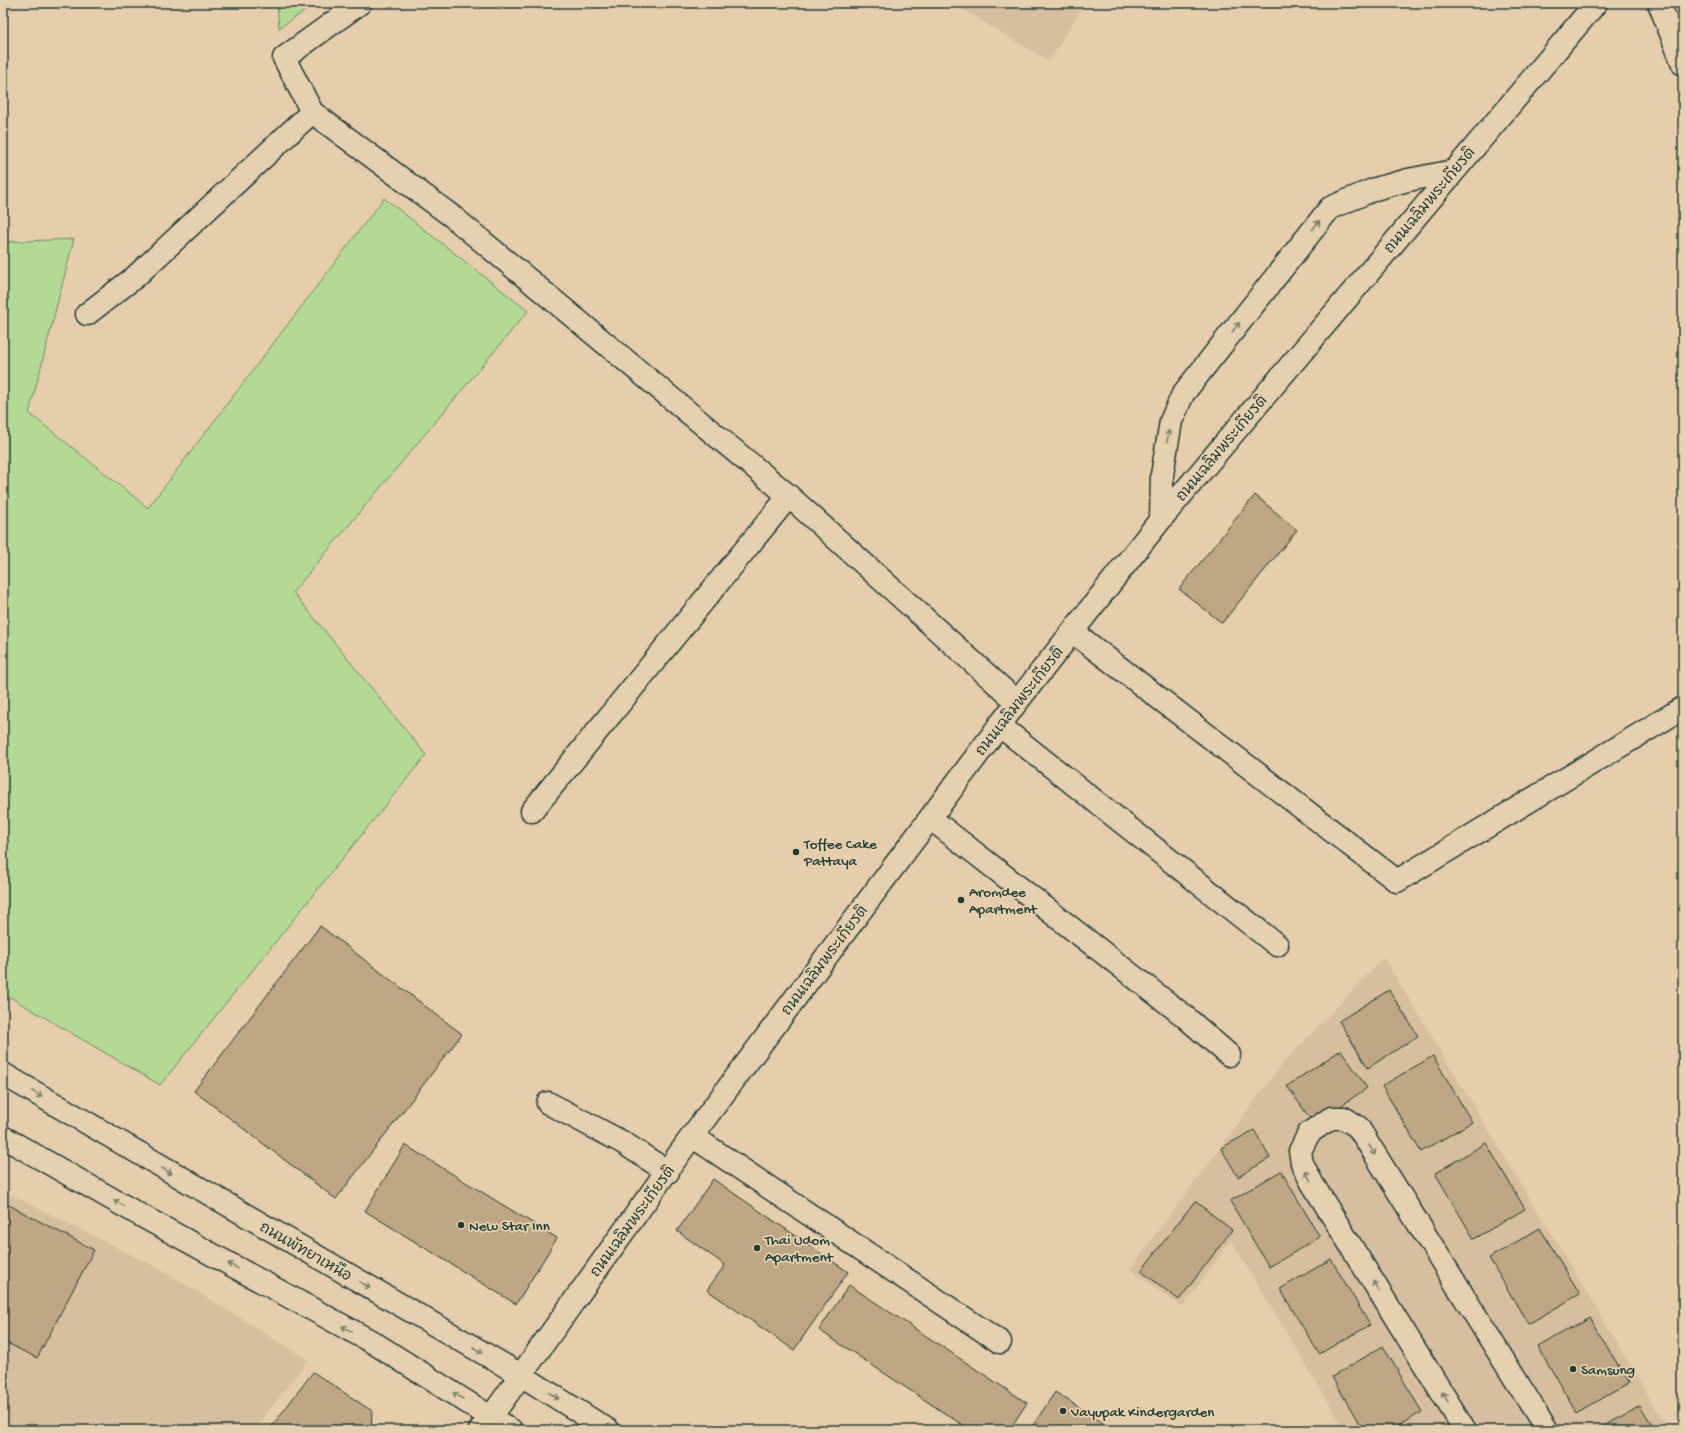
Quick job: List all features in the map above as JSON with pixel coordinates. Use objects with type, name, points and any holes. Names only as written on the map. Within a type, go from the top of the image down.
[{"type":"street","points":[[360,3],[284,58],[312,112],[453,217],[789,496],[1017,702]]},
{"type":"street","name":"ถนนเฉลิมพระเกียรติ","points":[[486,1423],[668,1172],[692,1136],[1017,702],[1161,519],[1596,3]]},
{"type":"street","points":[[1659,3],[1683,64]]},
{"type":"street","points":[[87,314],[135,277],[312,112]]},
{"type":"street","points":[[1161,519],[1162,475],[1171,420],[1183,394],[1330,208],[1375,189],[1408,180],[1454,171]]},
{"type":"street","points":[[532,811],[789,496]]},
{"type":"street","points":[[1073,632],[1397,881],[1683,708]]},
{"type":"street","points":[[1000,725],[1277,945]]},
{"type":"street","points":[[930,818],[1183,1015],[1229,1054]]},
{"type":"street","name":"ถนนพัทยาเหนือ","points":[[3,1074],[521,1375],[608,1430]]},
{"type":"street","points":[[548,1103],[622,1142],[668,1172]]},
{"type":"street","points":[[1465,1430],[1312,1183],[1302,1163],[1300,1150],[1310,1133],[1331,1118],[1344,1118],[1358,1128],[1548,1430]]},
{"type":"street","points":[[692,1136],[1000,1342]]},
{"type":"street","points":[[3,1137],[140,1215],[374,1344],[486,1423],[511,1430]]},
{"type":"shaded area","points":[[951,3],[1085,3],[1049,61]]},
{"type":"shaded area","points":[[1384,958],[1670,1430],[1345,1430],[1231,1240],[1182,1307],[1130,1269],[1283,1063]]},
{"type":"shaded area","points":[[3,1191],[162,1270],[308,1360],[254,1430],[3,1430]]},
{"type":"green space","points":[[277,3],[317,3],[279,28]]},
{"type":"green space","points":[[384,198],[528,311],[293,592],[426,755],[160,1085],[3,993],[3,242],[74,239],[29,413],[148,508]]},
{"type":"building","points":[[1255,495],[1297,530],[1222,623],[1179,589]]},
{"type":"building","points":[[320,926],[462,1034],[336,1199],[194,1091]]},
{"type":"building","points":[[1389,990],[1418,1036],[1368,1068],[1339,1021]]},
{"type":"building","points":[[1341,1050],[1367,1088],[1314,1124],[1287,1086]]},
{"type":"building","points":[[1433,1056],[1472,1122],[1421,1152],[1382,1086]]},
{"type":"building","points":[[1254,1130],[1270,1158],[1238,1177],[1221,1148]]},
{"type":"building","points":[[1486,1143],[1525,1209],[1474,1239],[1435,1173]]},
{"type":"building","name":"New Star Inn","points":[[405,1145],[557,1238],[516,1304],[365,1211]]},
{"type":"building","points":[[1281,1171],[1320,1237],[1269,1267],[1230,1201]]},
{"type":"building","name":"Thai Udom Apartment","points":[[713,1179],[848,1272],[794,1350],[707,1290],[725,1265],[677,1231]]},
{"type":"building","points":[[1195,1201],[1232,1230],[1179,1300],[1141,1271]]},
{"type":"building","points":[[3,1202],[94,1250],[37,1358],[3,1341]]},
{"type":"building","points":[[1540,1228],[1580,1294],[1528,1324],[1489,1258]]},
{"type":"building","points":[[1331,1259],[1370,1325],[1319,1354],[1280,1289]]},
{"type":"building","points":[[849,1285],[1027,1403],[1009,1430],[970,1430],[819,1330]]},
{"type":"building","points":[[1589,1317],[1629,1383],[1577,1413],[1538,1347]]},
{"type":"building","points":[[1383,1346],[1422,1412],[1391,1430],[1363,1430],[1332,1377]]},
{"type":"building","points":[[313,1372],[372,1411],[371,1430],[269,1430]]},
{"type":"building","name":"Vayupak Kindergarden","points":[[1055,1392],[1114,1430],[1030,1430]]},
{"type":"building","points":[[1640,1405],[1655,1430],[1597,1430]]},
{"type":"place","name":"Toffee Cake Pattaya","points":[[796,852]]},
{"type":"place","name":"Aromdee Apartment","points":[[961,900]]},
{"type":"place","name":"New Star Inn","points":[[461,1225]]},
{"type":"place","name":"Thai Udom Apartment","points":[[757,1248]]},
{"type":"place","name":"Samsung","points":[[1573,1369]]},
{"type":"place","name":"Vayupak Kindergarden","points":[[1063,1411]]}]
